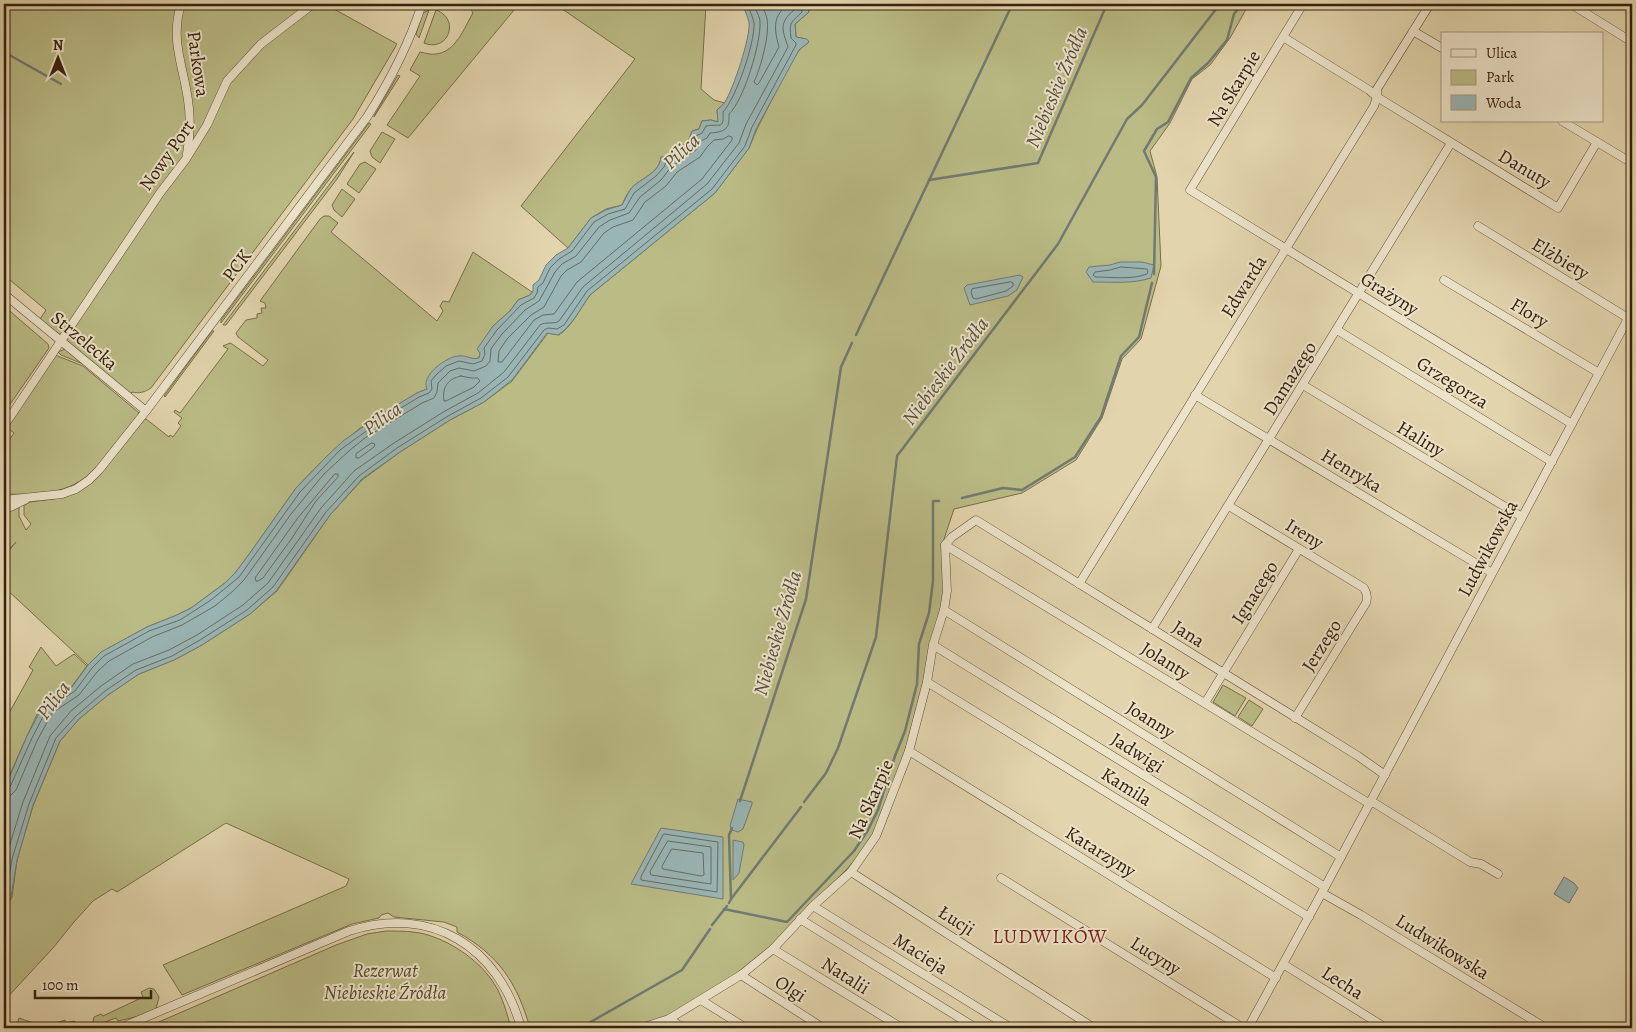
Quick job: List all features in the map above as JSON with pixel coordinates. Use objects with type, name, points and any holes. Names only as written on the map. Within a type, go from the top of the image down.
[{"type":"street","name":"Parkowa","points":[[181,4],[176,30],[177,49],[188,100],[190,133],[186,159]]},
{"type":"street","name":"Nowy Port","points":[[4,426],[160,193],[186,159],[207,125],[227,81],[261,44],[313,4]]},
{"type":"street","name":"PCK","points":[[4,500],[62,494],[76,489],[99,470],[146,411],[367,117],[408,42],[422,4]]},
{"type":"street","name":"Na Skarpie","points":[[1190,190],[1303,4]]},
{"type":"street","name":"Edwarda","points":[[1079,584],[1374,106],[1377,89],[1430,4]]},
{"type":"street","points":[[1571,4],[1632,42]]},
{"type":"street","points":[[1413,31],[1441,47]]},
{"type":"street","name":"Danuty","points":[[1283,37],[1558,208],[1597,142]]},
{"type":"street","points":[[1564,122],[1632,163]]},
{"type":"street","name":"Damazego","points":[[1152,629],[1452,143]]},
{"type":"street","name":"Grażyny","points":[[1190,190],[1572,424]]},
{"type":"street","name":"Elżbiety","points":[[1478,226],[1630,315]]},
{"type":"street","name":"Flory","points":[[1444,280],[1599,373]]},
{"type":"street","name":"Strzelecka","points":[[4,294],[146,411]]},
{"type":"street","name":"Ludwikowska","points":[[1248,1028],[1324,890],[1630,315]]},
{"type":"street","name":"Grzegorza","points":[[1337,330],[1552,462]]},
{"type":"street","name":"Haliny","points":[[1303,385],[1522,517]]},
{"type":"street","name":"Henryka","points":[[1195,395],[1492,574]]},
{"type":"street","name":"PCK","points":[[4,510],[29,498]]},
{"type":"street","name":"Ireny","points":[[1229,506],[1364,588]]},
{"type":"street","name":"Jana","points":[[945,545],[952,536],[976,520],[1358,756],[1385,775]]},
{"type":"street","name":"Na Skarpie","points":[[645,1028],[670,1020],[741,975],[772,949],[813,906],[851,872],[876,836],[909,751],[928,682],[933,645],[944,610],[946,591],[945,545]]},
{"type":"street","name":"Jolanty","points":[[945,545],[1370,802]]},
{"type":"street","name":"Ignacego","points":[[1205,703],[1300,549]]},
{"type":"street","name":"Jerzego","points":[[1295,718],[1366,602],[1368,598],[1364,588]]},
{"type":"street","name":"Joanny","points":[[944,610],[1341,857]]},
{"type":"street","name":"Jadwigi","points":[[933,645],[1324,890]]},
{"type":"street","name":"Kamila","points":[[928,682],[1309,917]]},
{"type":"street","name":"Katarzyny","points":[[909,751],[1276,978]]},
{"type":"street","points":[[1370,802],[1470,862],[1481,864],[1498,874]]},
{"type":"street","name":"Łucji","points":[[851,872],[1094,1028]]},
{"type":"street","name":"Lucyny","points":[[1001,878],[1243,1028]]},
{"type":"street","name":"Ludwikowska","points":[[1324,890],[1361,915],[1546,1028]]},
{"type":"street","name":"Macieja","points":[[813,906],[1011,1028]]},
{"type":"street","points":[[800,919],[976,1028]]},
{"type":"street","points":[[120,1028],[349,931],[376,923],[396,922],[436,930],[455,938],[479,954],[491,966],[505,987],[514,1005],[521,1028]]},
{"type":"street","name":"Natalii","points":[[772,949],[902,1028]]},
{"type":"street","name":"Lecha","points":[[1283,964],[1386,1028]]},
{"type":"street","name":"Olgi","points":[[741,975],[823,1028]]},
{"type":"street","points":[[701,1000],[746,1028]]},
{"type":"street","points":[[670,1020],[684,1028]]},
{"type":"green space","points":[[4,4],[325,4],[397,44],[353,119],[151,388],[144,392],[132,392],[130,394],[40,319],[46,310],[4,275]]},
{"type":"green space","points":[[468,4],[519,4],[408,138],[387,125],[420,76],[410,70],[420,52],[436,54],[449,49],[454,44],[473,13]]},
{"type":"green space","points":[[555,4],[706,4],[701,89],[714,100],[725,103],[717,110],[719,122],[711,120],[702,121],[699,129],[692,131],[688,142],[666,157],[661,157],[657,168],[634,186],[622,205],[606,209],[591,218],[568,248],[521,206],[635,59]]},
{"type":"green space","points":[[806,4],[1249,4],[1230,38],[1210,65],[1192,79],[1170,123],[1150,151],[1157,177],[1161,266],[1141,339],[1122,359],[1102,418],[1076,460],[1022,493],[954,509],[942,545],[945,591],[925,683],[906,753],[878,825],[867,846],[770,948],[738,975],[668,1017],[633,1028],[530,1028],[519,997],[504,972],[484,950],[457,932],[457,927],[444,922],[394,917],[388,913],[381,915],[379,918],[352,924],[182,995],[163,965],[346,886],[349,879],[226,823],[117,892],[112,889],[93,901],[4,1001],[4,912],[12,897],[17,860],[33,806],[60,741],[79,719],[108,695],[139,674],[174,660],[202,645],[250,614],[277,591],[330,515],[362,480],[400,452],[450,420],[484,402],[512,381],[548,333],[559,335],[564,331],[590,295],[715,193],[749,148],[787,70],[799,50],[809,42],[806,39],[796,37],[795,24],[809,12]]},
{"type":"green space","points":[[429,10],[419,38],[416,34],[423,13]]},
{"type":"green space","points":[[436,10],[444,14],[450,27],[445,39],[440,43],[432,45],[424,43]]},
{"type":"green space","points":[[398,75],[400,76],[374,117],[374,116]]},
{"type":"green space","points":[[369,123],[371,124],[221,323],[221,320]]},
{"type":"green space","points":[[382,132],[395,139],[380,163],[372,157],[370,151]]},
{"type":"green space","points":[[354,152],[337,179],[226,325],[223,325]]},
{"type":"green space","points":[[365,162],[376,169],[359,193],[347,184],[360,164]]},
{"type":"green space","points":[[342,189],[355,199],[342,217],[334,210],[332,205]]},
{"type":"green space","points":[[324,216],[329,216],[338,223],[331,232],[437,321],[443,311],[440,306],[443,301],[449,302],[473,252],[532,292],[530,295],[518,300],[510,311],[493,326],[478,349],[480,353],[479,358],[473,359],[459,356],[427,389],[417,393],[359,429],[327,456],[296,488],[250,553],[225,583],[191,608],[147,627],[102,652],[88,665],[4,587],[4,557],[16,542],[4,555],[5,513],[19,507],[19,516],[26,530],[31,524],[24,515],[24,505],[30,502],[67,496],[104,469],[146,419],[169,437],[170,435],[173,437],[181,426],[178,423],[182,418],[174,412],[175,410],[180,413],[228,349],[223,346],[230,343],[263,366],[268,360],[238,337],[236,333],[246,320],[257,318],[257,314],[262,313],[261,308],[266,308],[265,303],[260,301]]},
{"type":"green space","points":[[4,306],[48,344],[49,348],[4,413]]},
{"type":"green space","points":[[212,331],[214,331],[165,397],[164,396]]},
{"type":"green space","points":[[65,349],[83,364],[58,352]]},
{"type":"green space","points":[[55,355],[83,366],[139,413],[95,469],[75,484],[52,492],[4,494],[4,448],[14,433],[6,427]]},
{"type":"green space","points":[[41,647],[56,666],[74,654],[87,666],[72,686],[42,704],[4,788],[4,722],[33,670],[29,667]]},
{"type":"green space","points":[[1223,685],[1246,698],[1235,716],[1213,702]]},
{"type":"green space","points":[[1249,700],[1263,709],[1252,726],[1238,717]]},
{"type":"green space","name":"Rezerwat Niebieskie Źródła","points":[[386,931],[413,932],[428,935],[466,954],[475,961],[495,985],[503,1001],[511,1028],[145,1028],[336,945],[367,934]]},
{"type":"green space","points":[[149,988],[154,989],[159,997],[156,1009],[139,1016],[118,1021],[116,1018],[97,1025],[93,1022],[94,1017],[101,1014],[103,1016],[143,997],[141,992]]},
{"type":"green space","points":[[19,1018],[42,1024],[52,1024],[65,1020],[66,1023],[74,1021],[77,1023],[78,1028],[16,1028]]},
{"type":"water","name":"Pilica","points":[[743,4],[806,4],[809,12],[795,24],[796,37],[807,39],[809,42],[799,50],[756,129],[749,148],[715,193],[590,295],[572,322],[563,331],[558,335],[547,333],[512,380],[484,402],[450,420],[362,479],[330,515],[276,591],[250,614],[202,645],[174,660],[139,674],[108,695],[79,719],[60,741],[33,805],[17,860],[11,897],[4,910],[4,790],[27,736],[43,706],[72,687],[88,665],[101,652],[147,627],[191,608],[225,583],[250,553],[296,488],[343,441],[380,415],[427,389],[427,378],[448,359],[459,356],[479,358],[480,353],[477,349],[493,326],[510,311],[518,300],[530,295],[533,291],[533,285],[539,280],[546,265],[556,255],[568,248],[591,218],[606,210],[622,205],[630,190],[657,168],[661,157],[666,157],[688,142],[692,131],[699,129],[702,121],[711,120],[718,122],[717,110],[725,102],[732,86],[741,63],[747,39],[749,22]]},
{"type":"water","points":[[1120,262],[1142,262],[1154,265],[1151,278],[1129,282],[1093,282],[1086,272],[1089,267]]},
{"type":"water","points":[[1020,275],[1023,277],[1017,290],[1008,296],[970,305],[964,288],[967,285]]},
{"type":"water","points":[[738,799],[752,802],[752,804],[743,829],[738,832],[732,830],[730,826]]},
{"type":"water","points":[[661,828],[723,837],[723,899],[631,884]]},
{"type":"water","points":[[733,840],[743,842],[744,845],[739,873],[733,880]]},
{"type":"water","points":[[1564,877],[1578,888],[1569,903],[1554,894]]},
{"type":"water","points":[[207,1022],[232,1022],[257,1028],[192,1028]]},
{"type":"waterway","name":"Niebieskie Żródła","points":[[856,335],[1010,9],[1010,4]]},
{"type":"waterway","name":"Niebieskie Żródła","points":[[929,180],[1038,163],[1107,4]]},
{"type":"waterway","name":"Niebieskie Źródła","points":[[804,802],[826,773],[838,748],[876,637],[897,456],[1058,244],[1127,119],[1142,105],[1220,4]]},
{"type":"waterway","points":[[1154,274],[1156,177],[1144,151],[1157,129],[1168,122],[1191,78],[1208,63],[1227,40],[1234,14],[1242,4]]},
{"type":"waterway","points":[[4,52],[61,84]]},
{"type":"waterway","points":[[962,498],[1003,488],[1022,490],[1075,457],[1101,417],[1121,356],[1139,337],[1152,283]]},
{"type":"waterway","name":"Niebieskie Żródła","points":[[740,801],[806,599],[841,367],[852,343]]},
{"type":"waterway","points":[[724,909],[787,922],[854,851],[868,830],[878,810],[905,731],[917,684],[919,644],[929,613],[933,581],[933,501],[939,501]]},
{"type":"waterway","name":"Niebieskie Źródła","points":[[729,903],[801,807]]},
{"type":"waterway","name":"Niebieskie Żródła","points":[[731,899],[729,835],[732,828]]},
{"type":"waterway","name":"Niebieskie Źródła","points":[[712,925],[727,906]]},
{"type":"waterway","name":"Niebieskie Źródła","points":[[580,1028],[682,970],[710,929]]},
{"type":"district","name":"LUDWIKÓW","points":[[1050,936]]}]
